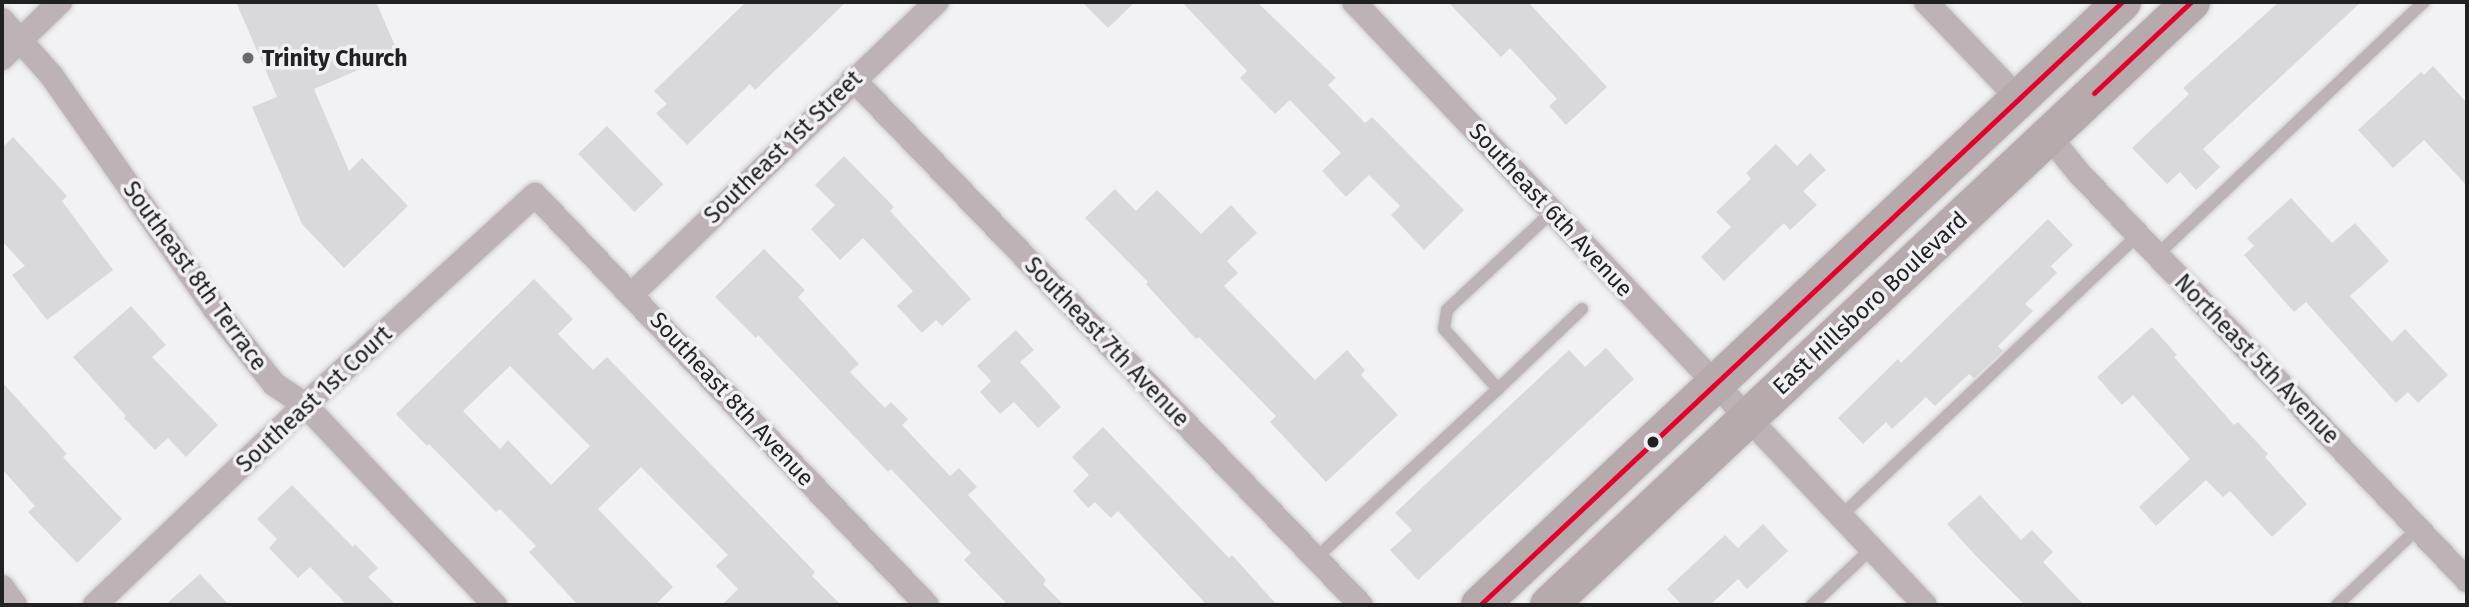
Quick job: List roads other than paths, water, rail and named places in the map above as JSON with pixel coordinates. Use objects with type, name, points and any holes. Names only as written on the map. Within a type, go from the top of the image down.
[{"type":"main road","name":"East Hillsboro Boulevard","points":[[1480,605],[2122,2]]},
{"type":"main road","name":"East Hillsboro Boulevard","points":[[1549,605],[2191,2]]},
{"type":"street","points":[[2,58],[60,2]]},
{"type":"street","name":"Southeast 1st Street","points":[[632,294],[936,2]]},
{"type":"street","name":"Southeast 6th Avenue","points":[[1354,2],[1925,605]]},
{"type":"street","points":[[1926,2],[2019,99]]},
{"type":"street","name":"Southeast 8th Terrace","points":[[2,20],[51,75],[214,308],[274,384],[305,405],[495,605]]},
{"type":"street","name":"Southeast 7th Avenue","points":[[853,79],[1361,605]]},
{"type":"street","name":"Northeast 5th Avenue","points":[[2049,136],[2138,235],[2467,580]]},
{"type":"street","name":"Southeast 1st Court","points":[[95,605],[305,405],[535,195]]},
{"type":"street","name":"Southeast 8th Avenue","points":[[535,195],[927,605]]},
{"type":"street","points":[[2,587],[15,605]]},
{"type":"lane","points":[[2157,255],[2424,2]]},
{"type":"lane","points":[[1498,389],[1450,338],[1443,322],[1447,310],[1553,211]]},
{"type":"lane","points":[[1842,515],[2138,235]]},
{"type":"lane","points":[[1317,558],[1582,309]]},
{"type":"lane","points":[[2337,605],[2418,528]]},
{"type":"lane","points":[[1812,605],[1872,548]]},
{"type":"place","name":"Trinity Church","points":[[248,58]]}]
